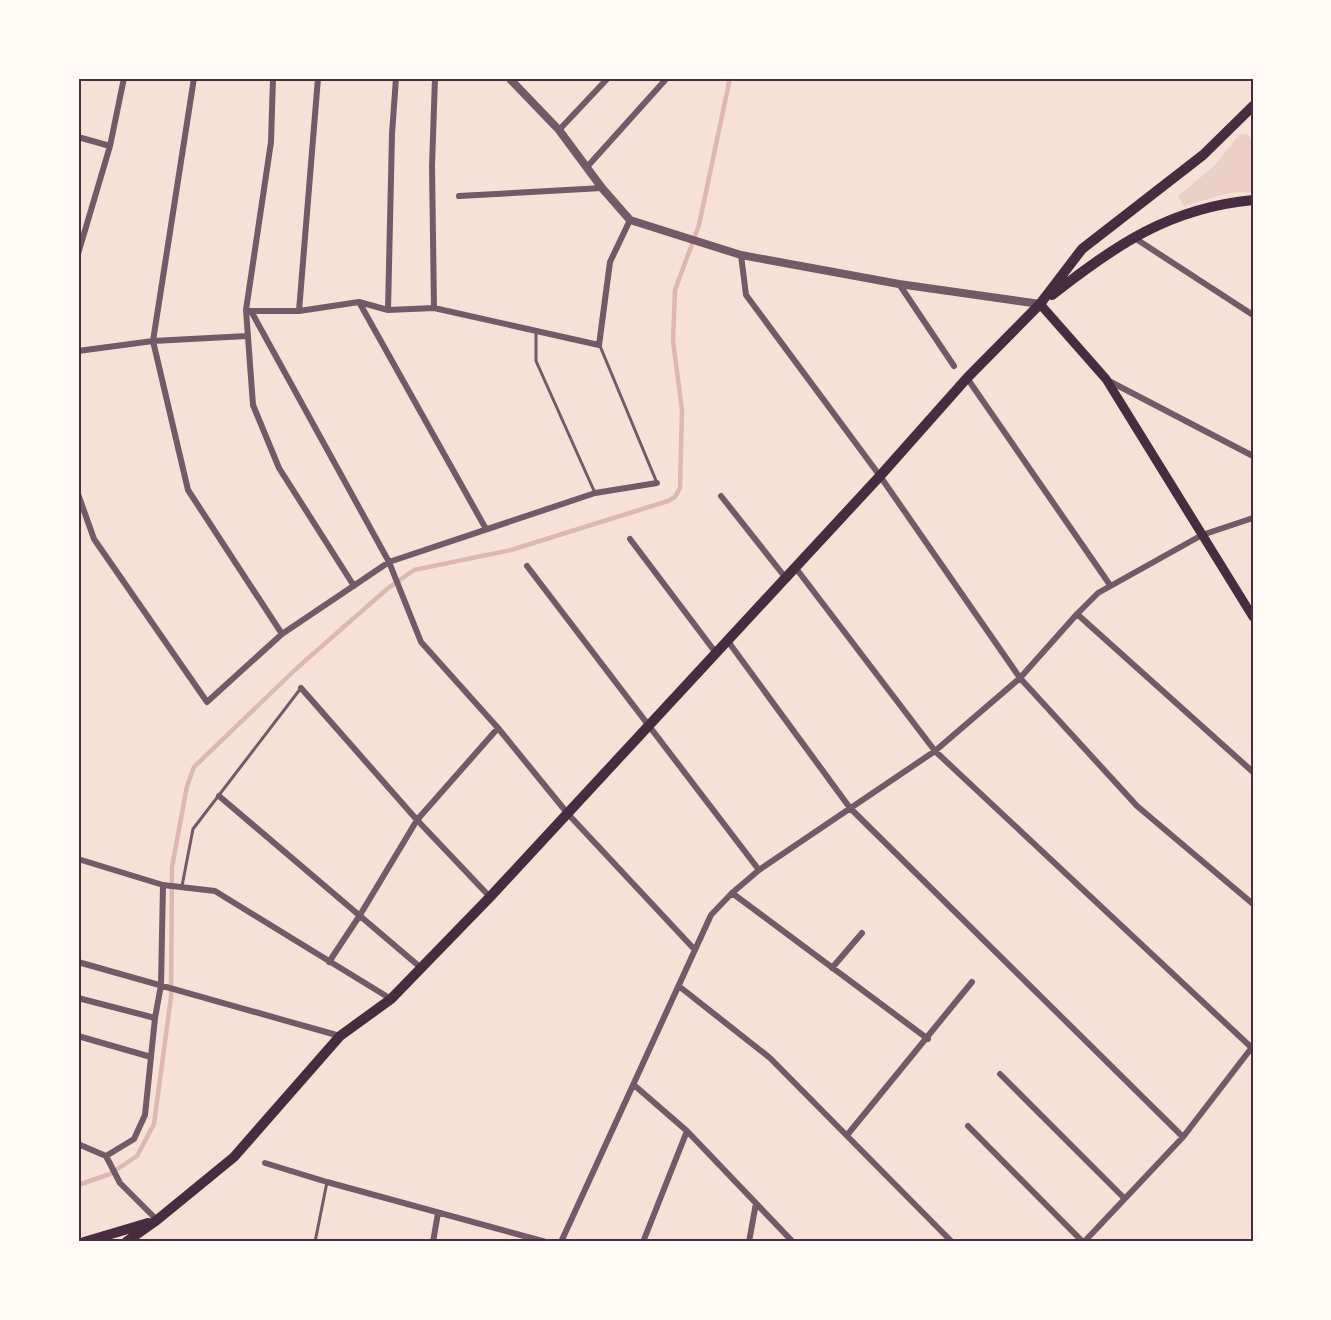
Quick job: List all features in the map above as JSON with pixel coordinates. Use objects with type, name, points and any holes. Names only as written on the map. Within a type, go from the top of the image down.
[{"type":"main road","points":[[126,1242],[157,1220],[234,1157],[340,1036],[391,999],[490,897],[880,476],[967,378],[1040,304],[1082,249],[1203,155],[1253,106]]},
{"type":"main road","points":[[1040,304],[1093,263],[1155,225],[1224,203],[1253,200]]},
{"type":"main road","points":[[1040,304],[1106,379],[1253,617]]},
{"type":"main road","points":[[84,1242],[157,1220]]},
{"type":"street","points":[[78,254],[111,146],[124,78]]},
{"type":"street","points":[[194,78],[153,341],[188,490],[282,634]]},
{"type":"street","points":[[273,78],[271,142],[247,336],[253,405],[279,468],[354,586]]},
{"type":"street","points":[[299,311],[318,78]]},
{"type":"street","points":[[388,309],[392,134],[396,78]]},
{"type":"street","points":[[434,308],[432,166],[435,78]]},
{"type":"street","points":[[508,78],[559,130],[602,188],[630,220],[741,255],[899,284],[1040,304]]},
{"type":"street","points":[[559,130],[608,78]]},
{"type":"street","points":[[587,167],[667,78]]},
{"type":"street","points":[[78,137],[111,146]]},
{"type":"street","points":[[459,196],[602,188]]},
{"type":"street","points":[[249,310],[299,311],[358,302],[388,309],[434,308],[599,345],[610,262],[630,220]]},
{"type":"street","points":[[1133,237],[1253,315]]},
{"type":"street","points":[[741,255],[746,295],[880,476],[1020,678],[1137,806],[1253,904]]},
{"type":"street","points":[[899,284],[954,366]]},
{"type":"street","points":[[358,302],[486,529]]},
{"type":"street","points":[[249,310],[389,562],[421,642],[498,728],[568,814],[695,950]]},
{"type":"street","points":[[78,351],[153,341],[247,336]]},
{"type":"street","points":[[967,378],[1110,585]]},
{"type":"street","points":[[1106,379],[1253,456]]},
{"type":"street","points":[[78,494],[94,539],[207,702],[282,634],[389,562],[595,493],[657,483]]},
{"type":"street","points":[[721,496],[785,577]]},
{"type":"street","points":[[561,1242],[680,987],[711,915],[732,893],[759,870],[935,751],[1020,678],[1098,593],[1202,535],[1253,518]]},
{"type":"street","points":[[630,539],[716,653]]},
{"type":"street","points":[[527,566],[759,870]]},
{"type":"street","points":[[795,567],[935,751],[1253,1047],[1183,1137],[1083,1242],[968,1126]]},
{"type":"street","points":[[1077,614],[1253,772]]},
{"type":"street","points":[[727,640],[850,808],[1183,1137]]},
{"type":"street","points":[[301,688],[417,820],[490,897]]},
{"type":"street","points":[[329,962],[417,820],[498,728]]},
{"type":"street","points":[[219,796],[420,967]]},
{"type":"street","points":[[78,859],[163,885],[215,891],[391,999]]},
{"type":"street","points":[[105,1156],[134,1139],[145,1115],[154,1018],[161,985],[163,885]]},
{"type":"street","points":[[732,893],[928,1039]]},
{"type":"street","points":[[832,968],[862,933]]},
{"type":"street","points":[[78,962],[340,1036]]},
{"type":"street","points":[[848,1134],[928,1039],[972,982]]},
{"type":"street","points":[[680,987],[770,1058],[848,1134],[951,1242]]},
{"type":"street","points":[[78,998],[154,1018]]},
{"type":"street","points":[[78,1036],[151,1057]]},
{"type":"street","points":[[1000,1074],[1124,1198]]},
{"type":"street","points":[[634,1085],[687,1131],[793,1242]]},
{"type":"street","points":[[643,1242],[687,1131]]},
{"type":"street","points":[[78,1144],[105,1156],[120,1183],[157,1220]]},
{"type":"street","points":[[264,1163],[546,1242]]},
{"type":"street","points":[[749,1242],[756,1203]]},
{"type":"street","points":[[433,1242],[438,1213]]},
{"type":"lane","points":[[536,332],[536,361],[595,493]]},
{"type":"lane","points":[[599,345],[657,483]]},
{"type":"lane","points":[[182,886],[193,829],[301,688]]},
{"type":"lane","points":[[315,1242],[327,1182]]},
{"type":"shaded area","points":[[1248,134],[1253,143],[1253,192],[1229,193],[1184,206],[1178,196],[1214,166],[1239,135]]},
{"type":"waterway","points":[[78,1185],[110,1174],[137,1156],[154,1124],[171,997],[172,867],[187,786],[194,767],[297,668],[387,589],[414,570],[511,550],[675,497],[680,488],[682,410],[673,341],[675,290],[699,225],[730,78]]}]
